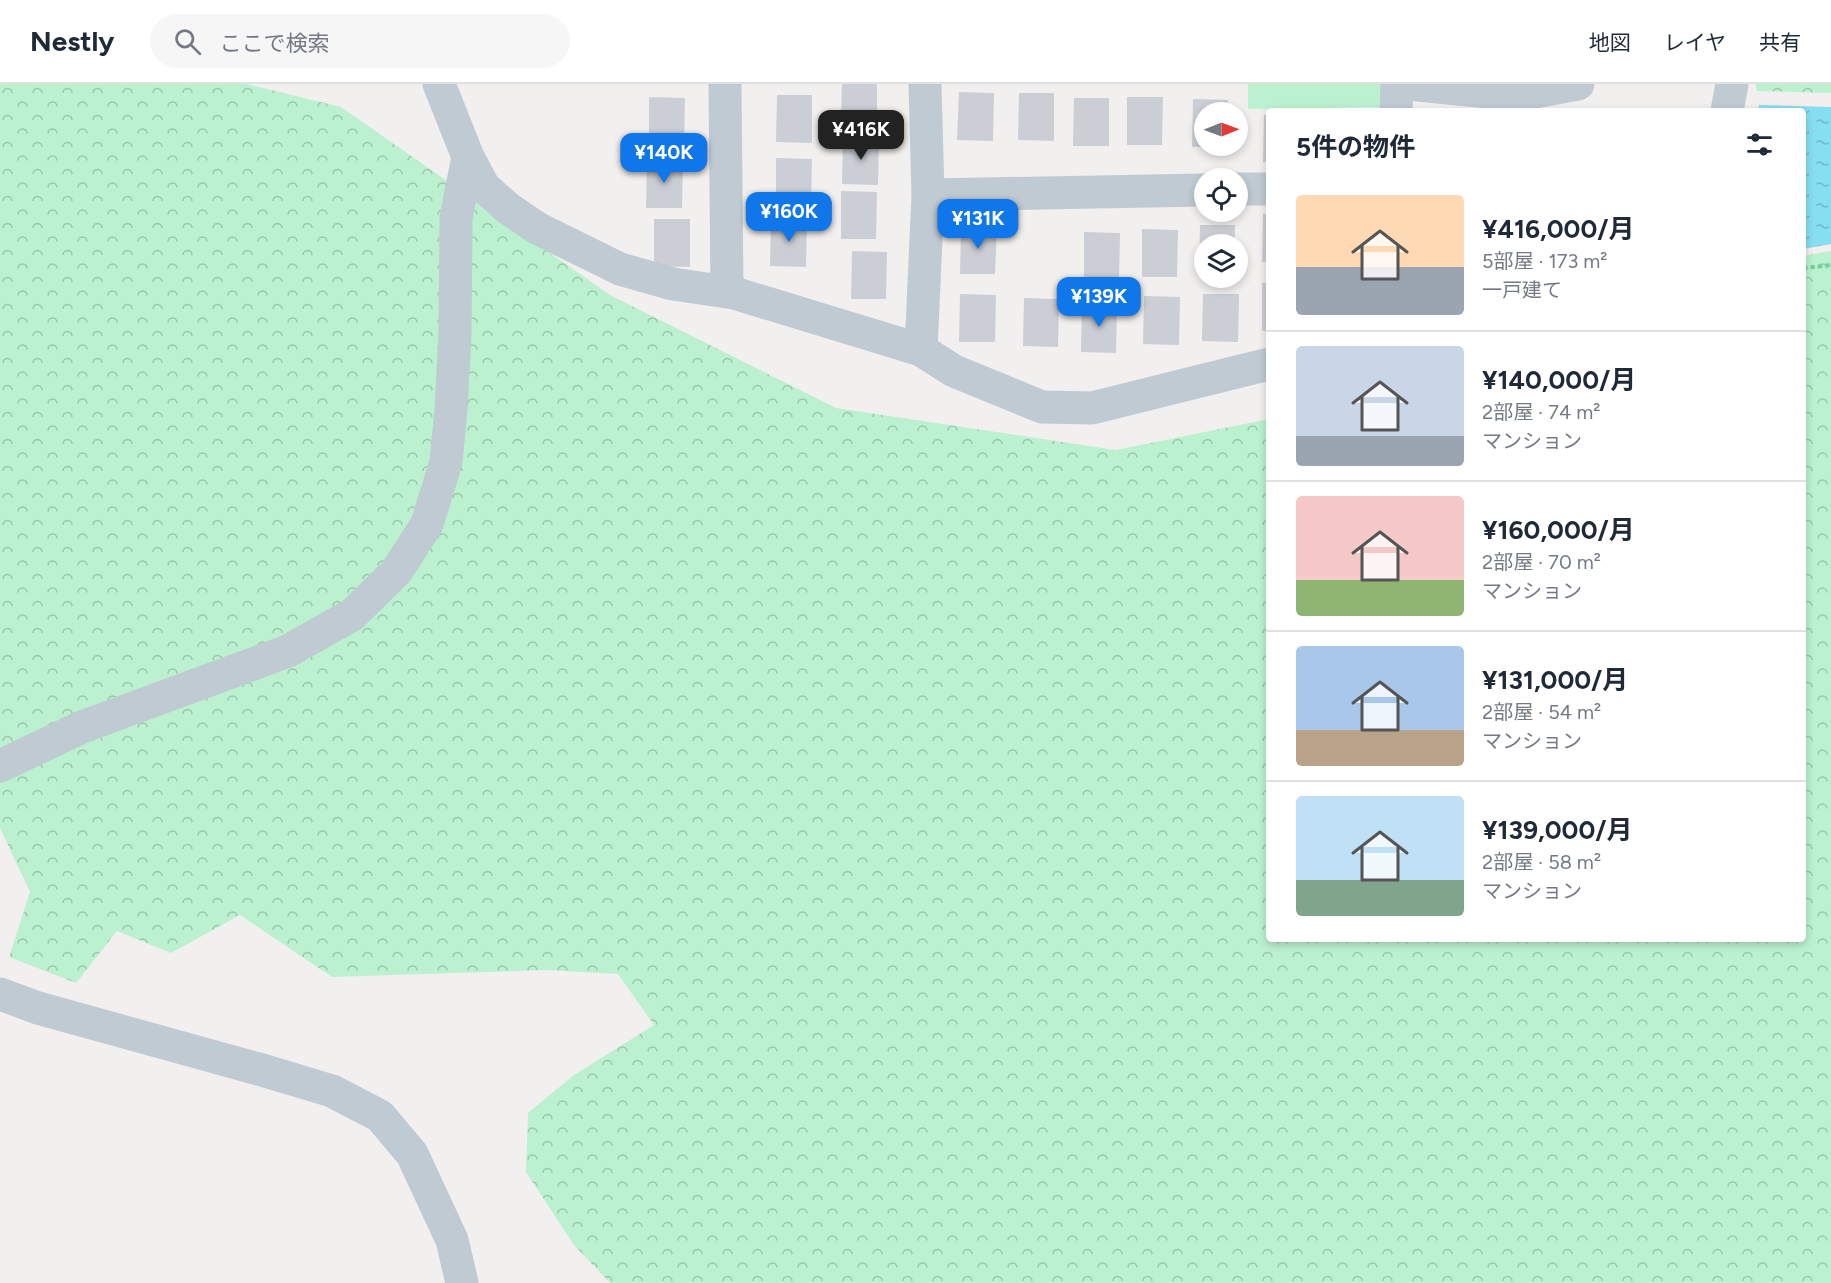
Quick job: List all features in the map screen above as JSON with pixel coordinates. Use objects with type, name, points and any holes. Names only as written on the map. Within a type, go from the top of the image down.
[{"type":"street","points":[[439,84],[468,157],[484,187],[509,209],[537,228],[620,269],[673,284],[727,291],[921,350],[954,371],[1042,407],[1092,408],[1266,365]]},
{"type":"street","points":[[725,84],[727,291]]},
{"type":"street","points":[[921,350],[928,195],[926,84]]},
{"type":"street","points":[[1396,84],[1396,108]]},
{"type":"street","points":[[1408,84],[1519,95],[1578,84]]},
{"type":"street","points":[[1728,108],[1732,84]]},
{"type":"street","points":[[0,766],[82,727],[288,651],[352,615],[396,573],[427,524],[446,462],[455,334],[456,218],[468,157]]},
{"type":"street","points":[[1248,189],[1266,189]]},
{"type":"street","points":[[928,195],[1194,190]]},
{"type":"street","points":[[0,994],[38,1008],[332,1091],[380,1116],[412,1154],[452,1240],[462,1283]]},
{"type":"path","points":[[1806,268],[1831,266]]},
{"type":"green space","points":[[0,84],[247,84],[341,107],[610,295],[836,408],[1116,450],[1266,420],[1266,942],[1806,942],[1806,255],[1831,251],[1831,1283],[610,1283],[574,1245],[526,1172],[528,1113],[574,1075],[654,1025],[618,974],[546,970],[332,977],[240,915],[171,953],[117,931],[76,983],[9,957],[30,892],[0,828]]},
{"type":"green space","points":[[1248,84],[1390,84],[1390,107],[1248,109]]},
{"type":"green space","points":[[1755,84],[1831,84],[1831,93],[1757,91]]},
{"type":"water","points":[[1759,105],[1831,107],[1831,244],[1806,248],[1806,108],[1758,108]]},
{"type":"building","points":[[842,84],[877,84],[877,119],[841,118]]},
{"type":"building","points":[[959,92],[994,93],[993,141],[957,140]]},
{"type":"building","points":[[1019,93],[1054,93],[1054,141],[1018,140]]},
{"type":"building","points":[[777,95],[812,95],[812,143],[776,142]]},
{"type":"building","points":[[649,97],[685,98],[684,145],[649,145]]},
{"type":"building","points":[[1127,97],[1163,97],[1162,145],[1127,145]]},
{"type":"building","points":[[1074,98],[1109,98],[1109,146],[1073,146]]},
{"type":"building","points":[[1193,99],[1228,100],[1228,102],[1194,102],[1194,147],[1192,147]]},
{"type":"building","points":[[1264,115],[1266,115],[1266,162],[1263,162]]},
{"type":"building","points":[[843,137],[879,137],[878,185],[842,184]]},
{"type":"building","points":[[776,158],[812,159],[811,207],[776,206]]},
{"type":"building","points":[[647,160],[683,161],[682,208],[646,208]]},
{"type":"building","points":[[841,191],[877,192],[876,239],[841,239]]},
{"type":"building","points":[[1263,214],[1266,214],[1266,262],[1262,262]]},
{"type":"building","points":[[654,219],[690,219],[690,267],[654,266]]},
{"type":"building","points":[[771,219],[807,220],[806,267],[770,266]]},
{"type":"building","points":[[1200,225],[1235,225],[1235,234],[1200,234]]},
{"type":"building","points":[[961,226],[997,226],[995,274],[960,274]]},
{"type":"building","points":[[1142,229],[1178,230],[1177,277],[1142,277]]},
{"type":"building","points":[[1084,232],[1120,233],[1119,280],[1084,280]]},
{"type":"building","points":[[852,251],[887,252],[886,299],[851,299]]},
{"type":"building","points":[[1262,283],[1266,283],[1266,331],[1262,331]]},
{"type":"building","points":[[960,294],[996,295],[995,342],[959,342]]},
{"type":"building","points":[[1203,294],[1239,294],[1238,342],[1202,341]]},
{"type":"building","points":[[1144,296],[1180,297],[1179,345],[1143,344]]},
{"type":"building","points":[[1024,298],[1059,299],[1058,347],[1023,346]]},
{"type":"building","points":[[1082,304],[1117,305],[1116,353],[1081,352]]}]
